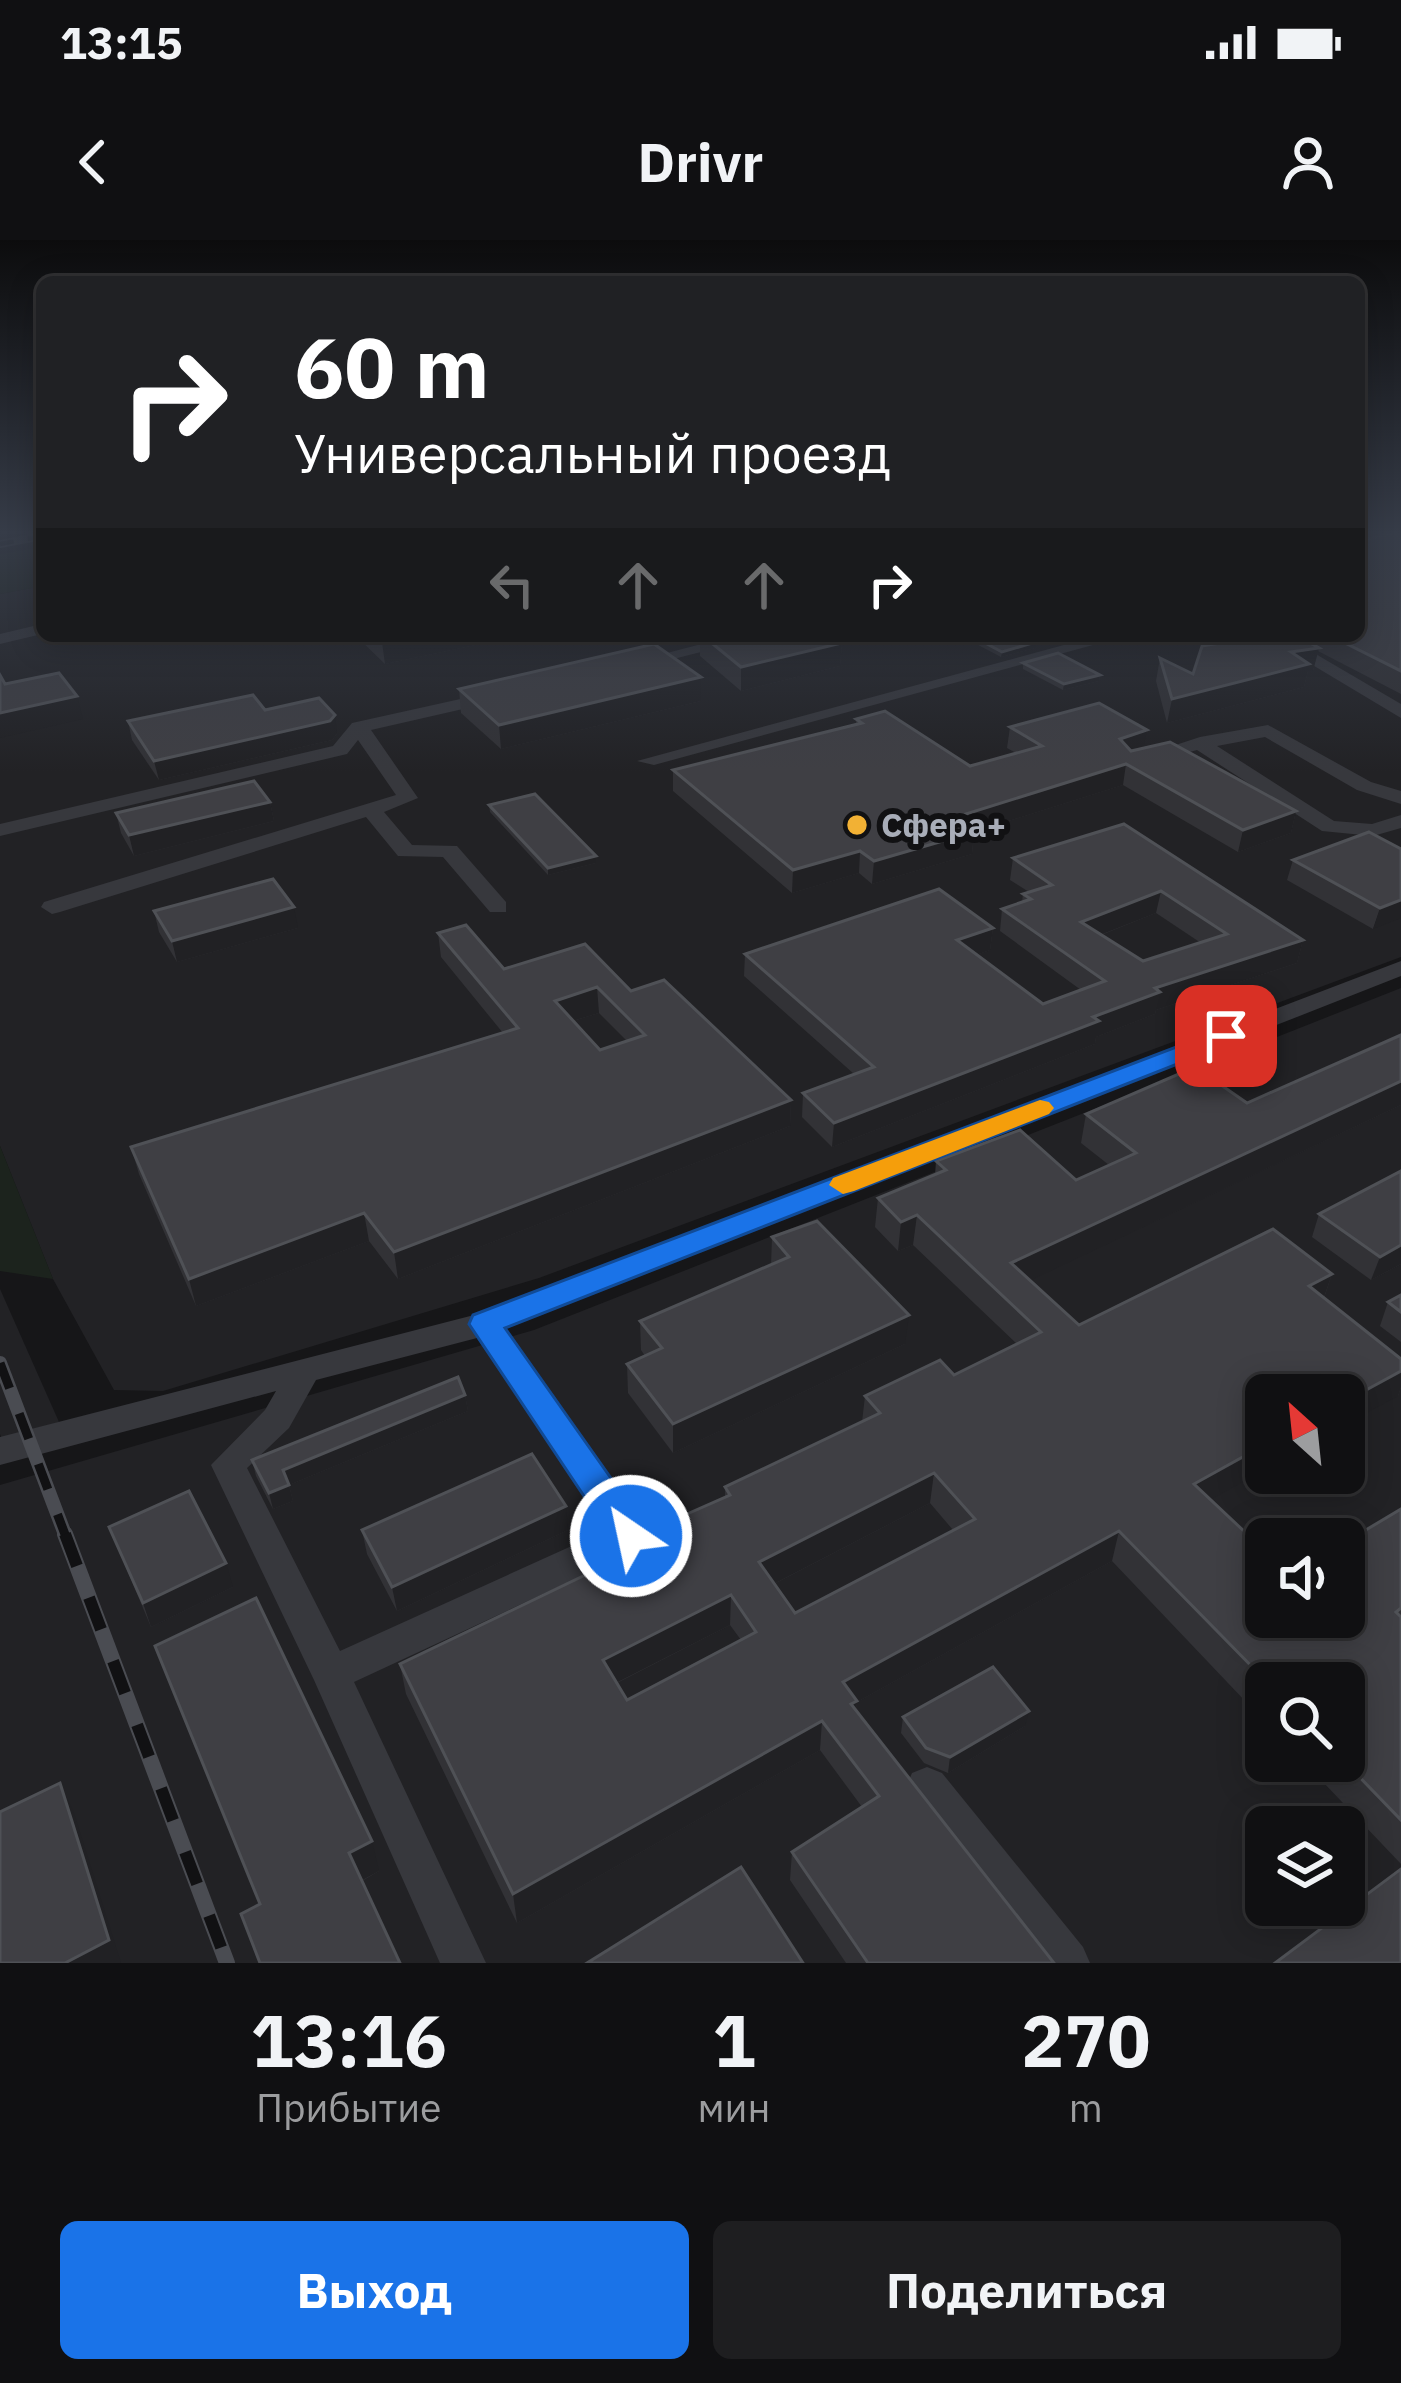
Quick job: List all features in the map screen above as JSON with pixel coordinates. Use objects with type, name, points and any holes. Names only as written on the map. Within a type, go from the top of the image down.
[{"type":"street","points":[[0,639],[36,630]]},
{"type":"street","points":[[608,670],[730,642]]},
{"type":"street","points":[[646,761],[1095,642]]},
{"type":"street","points":[[1283,642],[1401,712]]},
{"type":"street","points":[[0,830],[340,750],[358,727],[517,691]]},
{"type":"street","points":[[52,907],[408,798],[358,727]]},
{"type":"street","points":[[1130,762],[1268,731],[1364,786],[1401,798]]},
{"type":"street","points":[[1200,743],[1329,826],[1372,830],[1401,821]]},
{"type":"street","points":[[371,810],[406,851],[449,851],[498,907]]},
{"type":"street","points":[[0,1451],[485,1324],[1401,968]]},
{"type":"street","points":[[332,1674],[631,1536],[485,1324]]},
{"type":"street","points":[[305,1371],[277,1420],[228,1465],[332,1674],[463,1963]]},
{"type":"street","points":[[927,1786],[1066,1963]]},
{"type":"shaded area","points":[[0,611],[36,611],[36,642],[1365,642],[1369,611],[1401,611],[1401,957],[539,1278],[163,1391],[114,1390],[53,1279],[0,1146]]},
{"type":"shaded area","points":[[1401,988],[1401,1963],[0,1963],[0,1485],[534,1330]]},
{"type":"shaded area","points":[[0,1146],[53,1279],[0,1271]]},
{"type":"shaded area","points":[[0,1289],[59,1422],[3,1442],[0,1434]]},
{"type":"building","points":[[1365,611],[1401,611],[1401,671],[1343,642],[1365,642]]},
{"type":"building","points":[[710,642],[842,643],[741,667]]},
{"type":"building","points":[[983,642],[1036,642],[1002,652]]},
{"type":"building","points":[[1308,642],[1319,648],[1291,652],[1309,664],[1172,699],[1160,658],[1193,674],[1202,646]]},
{"type":"building","points":[[654,644],[701,677],[499,725],[459,689]]},
{"type":"building","points":[[1058,653],[1100,675],[1064,684],[1023,663]]},
{"type":"building","points":[[59,673],[77,696],[0,713],[0,675],[5,684]]},
{"type":"building","points":[[253,695],[265,710],[319,698],[335,715],[330,721],[154,761],[128,721]]},
{"type":"building","points":[[1099,703],[1147,730],[1120,739],[1131,751],[1170,742],[1296,811],[1243,830],[1126,764],[953,818],[974,832],[874,861],[860,851],[793,870],[673,770],[862,723],[856,719],[885,711],[970,766],[1042,746],[1010,727]]},
{"type":"building","points":[[254,781],[270,802],[129,835],[116,813]]},
{"type":"building","points":[[535,794],[596,856],[548,868],[489,805]]},
{"type":"building","points":[[1124,824],[1303,940],[1155,988],[1160,992],[1093,1017],[1099,1021],[834,1123],[803,1093],[874,1067],[745,954],[939,889],[993,928],[957,940],[1043,1004],[1105,981],[1002,909],[1031,899],[1023,894],[1052,885],[1013,858]],"holes":[[[1161,891],[1227,934],[1143,961],[1081,922]]]},
{"type":"building","points":[[1369,832],[1401,849],[1401,900],[1380,908],[1293,860]]},
{"type":"building","points":[[273,879],[294,907],[172,941],[154,911]]},
{"type":"building","points":[[466,925],[504,969],[585,944],[631,991],[664,980],[791,1100],[394,1252],[364,1213],[189,1279],[131,1147],[518,1028],[438,933]],"holes":[[[597,987],[645,1035],[600,1050],[555,1001]]]},
{"type":"building","points":[[1401,1035],[1401,1081],[1011,1263],[1079,1325],[1273,1229],[1332,1274],[1309,1286],[1401,1359],[1401,1371],[1365,1391],[1365,1374],[1245,1374],[1245,1456],[1194,1484],[1245,1532],[1245,1638],[1365,1638],[1365,1530],[1401,1509],[1401,1608],[1396,1612],[1401,1617],[1401,1820],[1364,1782],[1365,1662],[1247,1662],[1119,1531],[843,1682],[857,1701],[851,1704],[1054,1963],[868,1963],[792,1852],[879,1796],[822,1721],[513,1894],[400,1664],[685,1527],[678,1518],[730,1495],[725,1487],[880,1413],[865,1396],[940,1360],[954,1375],[1041,1332],[917,1215],[901,1222],[878,1198],[946,1170],[936,1161],[1020,1130],[1076,1180],[1136,1153],[1086,1114],[1195,1067],[1247,1103]],"holes":[[[934,1473],[975,1519],[795,1613],[759,1562]],[[731,1595],[756,1632],[627,1700],[603,1660]]]},
{"type":"building","points":[[1401,1171],[1401,1245],[1380,1257],[1319,1214]]},
{"type":"building","points":[[817,1221],[909,1315],[673,1424],[627,1364],[662,1348],[640,1321],[789,1257],[772,1237]]},
{"type":"building","points":[[1401,1295],[1401,1312],[1388,1302]]},
{"type":"building","points":[[458,1377],[465,1395],[283,1470],[289,1485],[269,1493],[252,1460]]},
{"type":"building","points":[[532,1454],[566,1506],[392,1587],[362,1530]]},
{"type":"building","points":[[189,1491],[226,1563],[143,1603],[109,1527]]},
{"type":"building","points":[[256,1598],[372,1841],[349,1853],[400,1963],[260,1963],[241,1914],[260,1904],[155,1646]]},
{"type":"building","points":[[993,1667],[1029,1711],[950,1757],[926,1748],[903,1717]]},
{"type":"building","points":[[60,1783],[109,1940],[65,1963],[0,1963],[0,1812]]},
{"type":"building","points":[[741,1867],[803,1963],[587,1963]]},
{"type":"building","points":[[1401,1869],[1401,1963],[1275,1963],[1325,1926],[1365,1926],[1365,1896]]},
{"type":"railway","points":[[0,1363],[66,1537]]},
{"type":"railway","points":[[65,1534],[227,1963]]},
{"type":"slow traffic","points":[[843,1185],[1040,1108]]},
{"type":"place","name":"Сфера+","points":[[857,825]]},
{"type":"route","points":[[631,1536],[485,1324],[1226,1036]]}]
